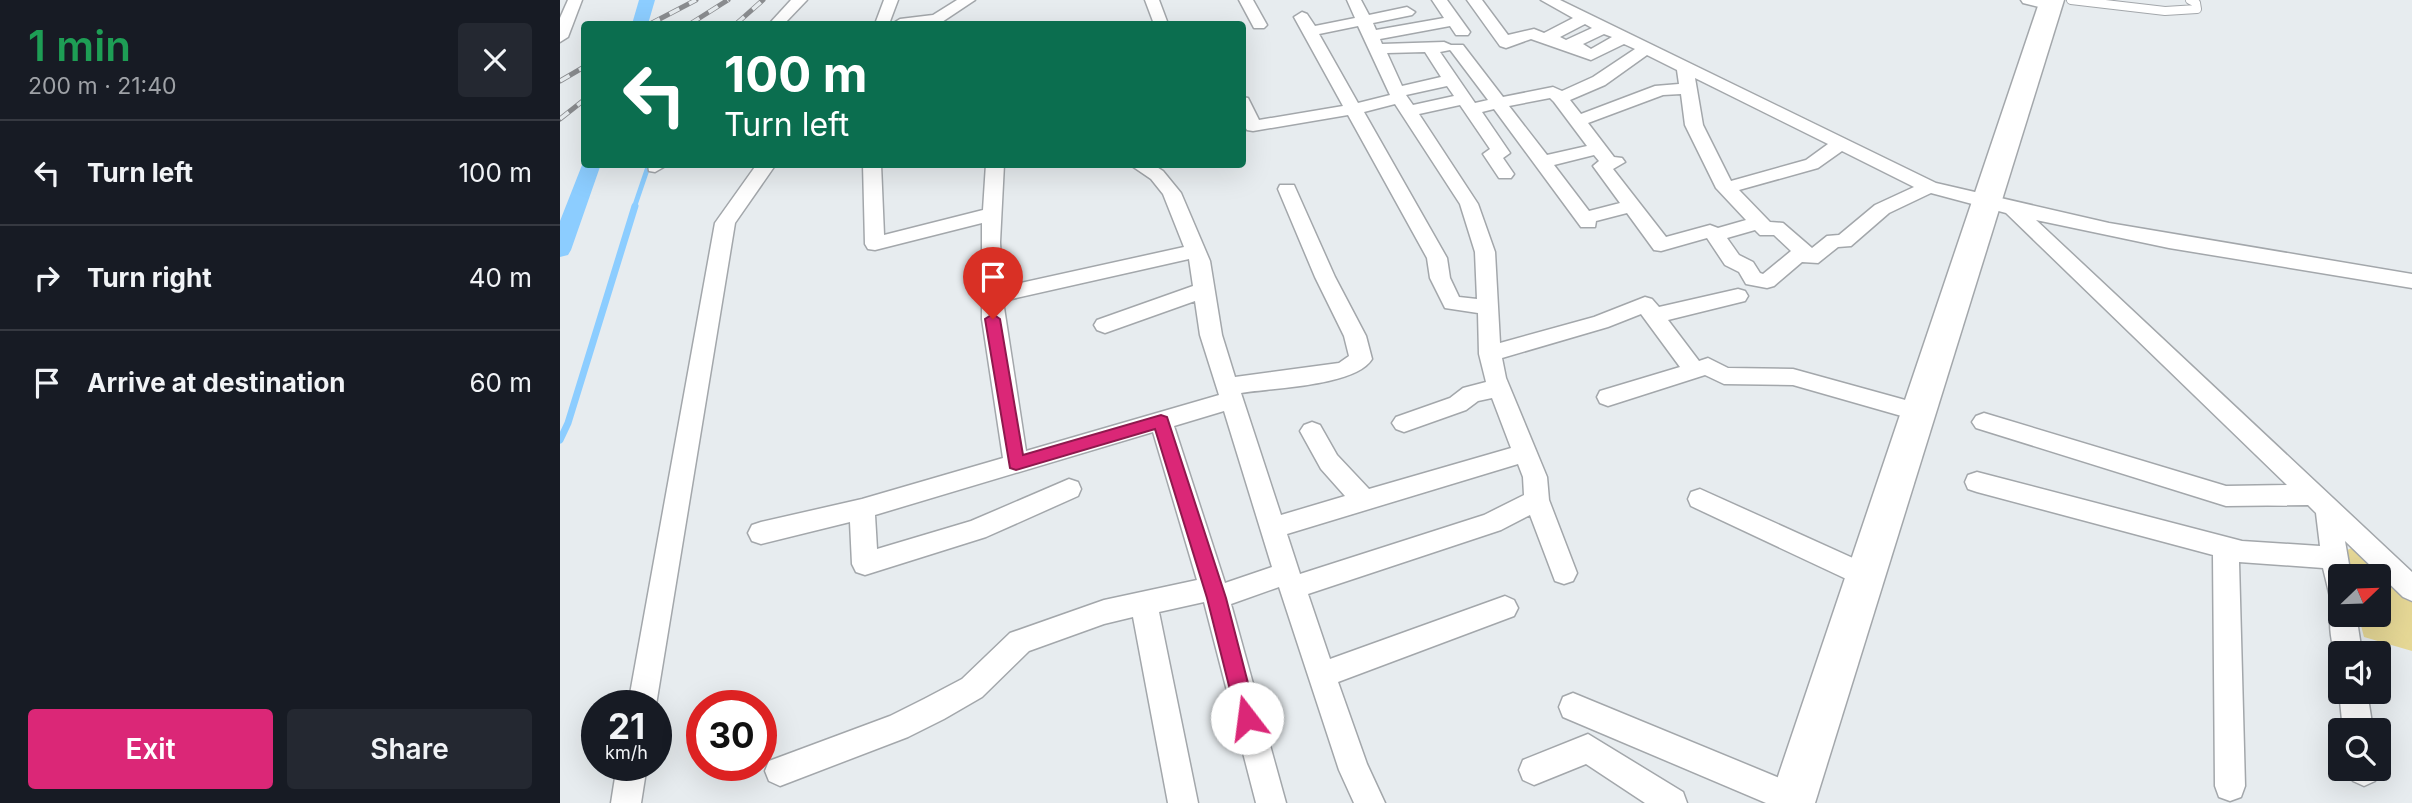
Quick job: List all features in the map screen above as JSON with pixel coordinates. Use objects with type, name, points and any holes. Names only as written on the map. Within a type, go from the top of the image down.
[{"type":"main road","points":[[1793,801],[1919,412],[2000,206],[2051,1]]},
{"type":"street","points":[[560,37],[575,0]]},
{"type":"street","points":[[779,21],[800,0]]},
{"type":"street","points":[[883,21],[891,0]]},
{"type":"street","points":[[922,21],[937,19],[968,0]]},
{"type":"street","points":[[1152,0],[1160,21]]},
{"type":"street","points":[[1246,0],[1259,24]]},
{"type":"street","points":[[1364,20],[1395,0]]},
{"type":"street","points":[[1474,0],[1503,39]]},
{"type":"street","points":[[1548,0],[1929,187],[2000,206],[2221,252],[2412,281]]},
{"type":"street","points":[[1443,1],[1499,103],[1586,220],[1632,206]]},
{"type":"street","points":[[1364,20],[1407,12]]},
{"type":"street","points":[[1364,20],[1429,47],[1469,48],[1534,34],[1544,40],[1584,19]]},
{"type":"street","points":[[1364,20],[1402,100],[1469,204],[1485,252],[1490,354],[1499,388],[1535,477],[1537,500],[1564,573]]},
{"type":"street","points":[[1454,21],[1303,22],[1355,108],[1437,258],[1440,278],[1452,303],[1488,307]]},
{"type":"street","points":[[1549,37],[1565,47],[1603,28]]},
{"type":"street","points":[[1570,44],[1591,55],[1623,38]]},
{"type":"street","points":[[1429,47],[1501,153],[1492,154],[1505,174]]},
{"type":"street","points":[[1560,98],[1605,78],[1645,49]]},
{"type":"street","points":[[1685,69],[1694,125],[1725,188],[1768,230],[1776,227],[1811,258]]},
{"type":"street","points":[[1246,110],[1254,126],[1402,100],[1450,80]]},
{"type":"street","points":[[1577,121],[1661,90],[1689,88]]},
{"type":"street","points":[[1402,100],[1499,103],[1553,92],[1608,158]]},
{"type":"street","points":[[1486,131],[1515,125]]},
{"type":"street","points":[[1727,188],[1811,164],[1840,144]]},
{"type":"street","points":[[1608,158],[1602,166],[1661,245],[1710,231],[1732,260],[1746,267],[1753,279],[1767,281],[1798,255],[1811,258],[1834,241],[1844,241],[1882,209],[1929,187]]},
{"type":"street","points":[[1541,162],[1608,158]]},
{"type":"street","points":[[645,690],[725,223],[763,168]]},
{"type":"street","points":[[872,168],[875,244],[991,214]]},
{"type":"street","points":[[995,168],[991,214],[993,319],[1016,464]]},
{"type":"street","points":[[1145,168],[1157,175],[1172,193],[1196,251],[1211,335],[1289,580],[1354,770],[1370,803]]},
{"type":"street","points":[[761,533],[863,509],[1161,421],[1231,393],[1343,370],[1361,359],[1355,336],[1325,277],[1287,189]]},
{"type":"street","points":[[2000,206],[2412,589]]},
{"type":"street","points":[[1715,235],[1760,222]]},
{"type":"street","points":[[992,296],[1196,251]]},
{"type":"street","points":[[1105,325],[1204,290]]},
{"type":"street","points":[[1654,316],[1738,296]]},
{"type":"street","points":[[1490,354],[1601,322],[1645,304],[1694,370]]},
{"type":"street","points":[[1608,397],[1708,366],[1724,376],[1793,377],[1919,412]]},
{"type":"street","points":[[1404,423],[1458,404],[1471,394],[1499,388]]},
{"type":"street","points":[[1161,421],[1215,593],[1271,803]]},
{"type":"street","points":[[1984,422],[2226,496],[2320,503]]},
{"type":"street","points":[[1312,431],[1329,462],[1364,501]]},
{"type":"street","points":[[1273,528],[1525,453]]},
{"type":"street","points":[[1977,482],[2242,552],[2335,558]]},
{"type":"street","points":[[863,509],[865,564],[977,530],[1069,489]]},
{"type":"street","points":[[1700,499],[1866,576]]},
{"type":"street","points":[[780,771],[898,727],[934,709],[972,688],[1020,642],[1104,612],[1289,580],[1492,523],[1537,500]]},
{"type":"street","points":[[2320,503],[2336,564]]},
{"type":"street","points":[[2226,548],[2230,786]]},
{"type":"street","points":[[1144,603],[1183,803]]},
{"type":"street","points":[[1322,675],[1505,608]]},
{"type":"street","points":[[1573,707],[1793,801]]},
{"type":"street","points":[[1534,771],[1588,748],[1672,803]]},
{"type":"street","points":[[626,803],[629,781]]},
{"type":"lane","points":[[2051,1],[2165,11],[2197,9],[2196,3],[2190,0]]},
{"type":"shaded area","points":[[2368,540],[2412,580],[2412,651],[2391,645],[2391,641],[2364,637],[2361,627],[2391,627],[2391,564],[2344,564],[2341,553]]},
{"type":"waterway","points":[[641,21],[647,0]]},
{"type":"waterway","points":[[560,250],[590,168]]},
{"type":"waterway","points":[[634,208],[648,168]]},
{"type":"waterway","points":[[560,440],[568,423],[635,206]]},
{"type":"railway","points":[[656,21],[696,0]]},
{"type":"railway","points":[[695,21],[728,0]]},
{"type":"railway","points":[[739,21],[763,0]]},
{"type":"railway","points":[[560,81],[581,69]]},
{"type":"railway","points":[[560,119],[581,102]]},
{"type":"route","points":[[993,319],[1016,464],[1161,421],[1216,598],[1247,718]]}]
